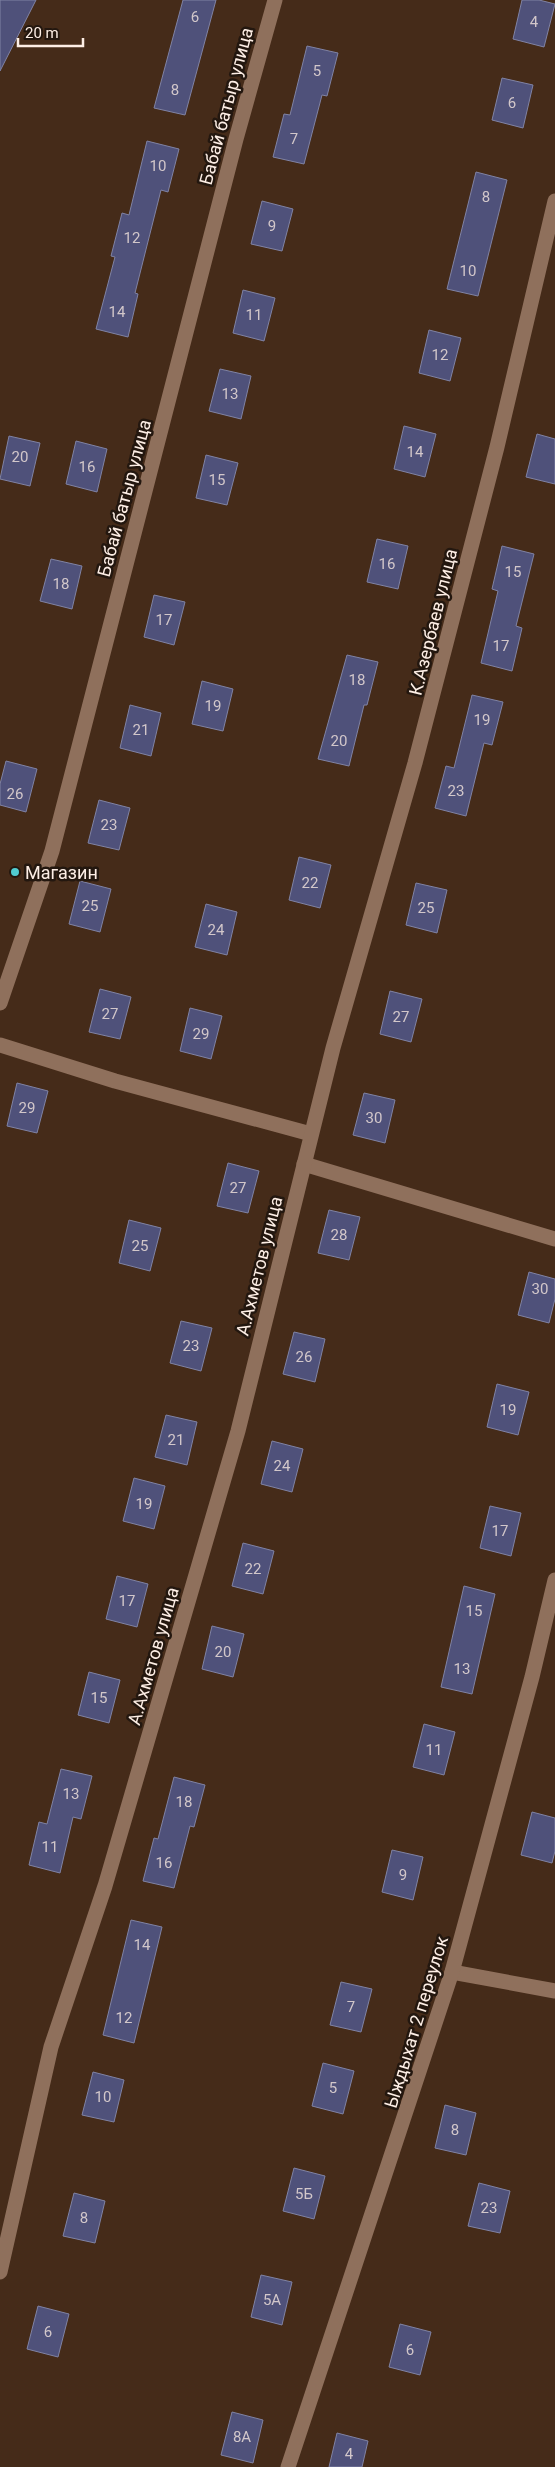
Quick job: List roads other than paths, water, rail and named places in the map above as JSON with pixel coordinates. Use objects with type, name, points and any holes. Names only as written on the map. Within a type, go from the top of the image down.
[{"type":"street","name":"Бабай батыр улица","points":[[0,1003],[52,851],[236,139],[275,0]]},
{"type":"street","name":"К.Азербаев улица","points":[[333,1048],[416,763],[497,447],[555,201]]},
{"type":"street","points":[[0,1045],[115,1081],[311,1134]]},
{"type":"street","name":"А.Ахметов улица","points":[[0,2272],[51,2047],[105,1886],[238,1430],[333,1048]]},
{"type":"street","points":[[304,1164],[555,1239]]},
{"type":"street","name":"Ыждыхат 2 переулок","points":[[288,2467],[452,1972],[532,1677],[555,1580]]},
{"type":"street","points":[[452,1972],[555,1991]]},
{"type":"place","name":"Магазин","points":[[15,872]]}]
